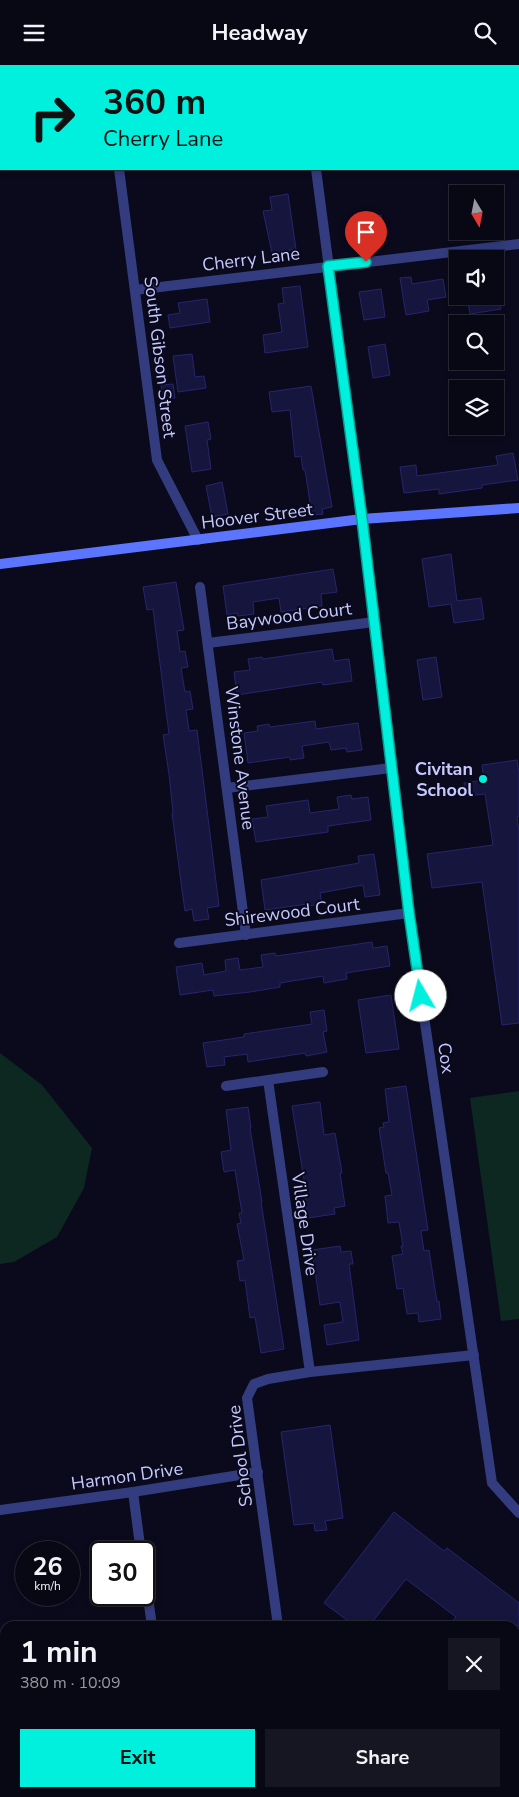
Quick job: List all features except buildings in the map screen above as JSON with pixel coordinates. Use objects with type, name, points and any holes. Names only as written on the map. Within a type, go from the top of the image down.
[{"type":"street","name":"South Gibson Street","points":[[119,170],[157,459],[198,540]]},
{"type":"street","name":"Cox","points":[[316,170],[362,519],[409,913],[492,1483],[519,1513]]},
{"type":"street","name":"Cherry Lane","points":[[135,289],[519,244]]},
{"type":"street","name":"Hoover Street","points":[[0,564],[362,519],[519,508]]},
{"type":"street","name":"Winstone Avenue","points":[[200,587],[246,935]]},
{"type":"street","name":"Baywood Court","points":[[208,643],[374,622]]},
{"type":"street","points":[[227,788],[391,768]]},
{"type":"street","name":"Shirewood Court","points":[[179,943],[409,913]]},
{"type":"street","points":[[226,1086],[323,1072]]},
{"type":"street","name":"Village Drive","points":[[268,1080],[310,1372]]},
{"type":"street","name":"School Drive","points":[[277,1621],[247,1398],[254,1384],[268,1379],[310,1372],[474,1355]]},
{"type":"street","name":"Harmon Drive","points":[[0,1510],[133,1492],[258,1472]]},
{"type":"street","points":[[133,1492],[140,1541]]},
{"type":"street","points":[[149,1606],[151,1621]]},
{"type":"green space","points":[[0,1053],[42,1085],[92,1148],[84,1188],[57,1237],[14,1262],[0,1264]]},
{"type":"green space","points":[[519,1091],[519,1319],[501,1321],[470,1098]]},
{"type":"place","name":"Civitan School","points":[[483,779]]},
{"type":"route","points":[[366,262],[328,266],[362,519],[409,913],[421,996]]}]
